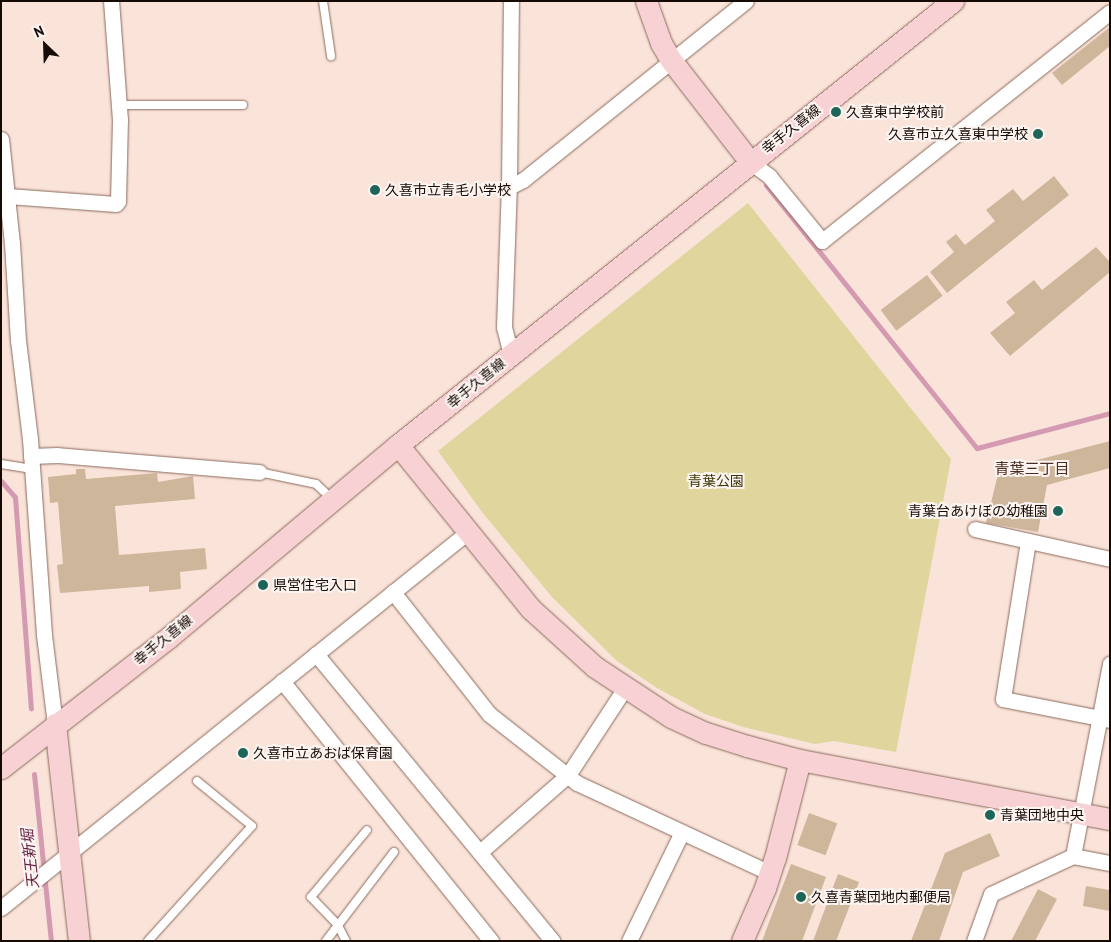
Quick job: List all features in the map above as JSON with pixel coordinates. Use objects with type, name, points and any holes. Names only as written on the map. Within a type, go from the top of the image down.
[{"type":"street","points":[[8,196],[116,204],[119,192],[119,105],[111,1]]},
{"type":"street","points":[[511,1],[509,187],[504,327],[511,355]]},
{"type":"street","points":[[646,1],[661,43],[670,60],[750,162],[768,176],[822,241],[1110,12]]},
{"type":"street","points":[[509,187],[523,180],[670,60],[746,1]]},
{"type":"street","name":"幸手久喜線","points":[[1,768],[55,724],[168,638],[398,445],[953,1]]},
{"type":"street","points":[[1,139],[8,196],[7,242],[31,463],[44,635],[55,724],[64,859],[79,941]]},
{"type":"street","points":[[398,445],[531,609],[595,667],[671,717],[706,733],[800,760],[1110,819]]},
{"type":"street","points":[[31,463],[57,455],[260,472]]},
{"type":"street","points":[[975,528],[1110,559]]},
{"type":"street","points":[[1,908],[469,531]]},
{"type":"street","points":[[1028,541],[1003,699],[1105,719]]},
{"type":"street","points":[[393,592],[489,714],[577,783],[770,873]]},
{"type":"street","points":[[316,654],[553,941]]},
{"type":"street","points":[[1073,856],[1081,814],[1105,719],[1110,664]]},
{"type":"street","points":[[282,681],[491,941]]},
{"type":"street","points":[[480,852],[568,775],[625,688]]},
{"type":"street","points":[[742,941],[770,873],[800,760]]},
{"type":"street","points":[[629,941],[682,832]]},
{"type":"street","points":[[974,941],[991,894],[1073,856],[1110,863]]},
{"type":"lane","points":[[323,1],[332,56]]},
{"type":"lane","points":[[119,105],[243,105]]},
{"type":"lane","points":[[1,464],[31,463]]},
{"type":"lane","points":[[260,472],[316,484],[333,500]]},
{"type":"lane","points":[[148,941],[252,826],[197,781]]},
{"type":"lane","points":[[346,941],[338,925],[311,897],[367,830]]},
{"type":"lane","points":[[326,941],[394,852]]},
{"type":"green space","name":"青葉公園","points":[[748,203],[951,459],[896,752],[834,741],[815,744],[743,727],[705,714],[657,688],[617,661],[552,597],[482,512],[438,451]]},
{"type":"building","points":[[1110,27],[1110,46],[1062,85],[1052,73]]},
{"type":"building","points":[[1054,176],[1069,195],[947,293],[930,272],[954,252],[946,242],[956,234],[965,245],[995,221],[986,210],[1013,189],[1023,201]]},
{"type":"building","points":[[1096,247],[1110,262],[1110,272],[1010,356],[990,333],[1015,313],[1006,302],[1034,280],[1042,290]]},
{"type":"building","points":[[927,275],[943,296],[896,331],[881,310]]},
{"type":"building","points":[[1110,441],[1110,468],[1047,485],[1038,532],[986,523],[999,470]]},
{"type":"building","points":[[76,469],[85,469],[86,479],[157,473],[158,482],[193,476],[195,499],[115,506],[119,555],[205,548],[207,569],[180,572],[181,589],[149,592],[149,586],[60,593],[57,565],[63,564],[58,502],[50,503],[48,477],[76,474]]},
{"type":"building","points":[[809,813],[837,823],[826,855],[797,845]]},
{"type":"building","points":[[990,833],[1000,856],[963,872],[939,941],[911,941],[945,853]]},
{"type":"building","points":[[791,864],[826,877],[802,941],[762,941]]},
{"type":"building","points":[[838,874],[859,882],[836,941],[813,941]]},
{"type":"building","points":[[1086,886],[1110,890],[1110,911],[1083,906]]},
{"type":"building","points":[[1038,889],[1057,899],[1035,941],[1011,941]]},
{"type":"waterway","points":[[766,185],[977,448],[1110,413]]},
{"type":"waterway","name":"天王新堀","points":[[1,481],[15,497],[31,708]]},
{"type":"waterway","name":"天王新堀","points":[[34,774],[51,941]]},
{"type":"place","name":"久喜東中学校前","points":[[836,112]]},
{"type":"place","name":"久喜市立久喜東中学校","points":[[1038,134]]},
{"type":"place","name":"久喜市立青毛小学校","points":[[375,190]]},
{"type":"place","name":"青葉台あけぼの幼稚園","points":[[1058,511]]},
{"type":"place","name":"県営住宅入口","points":[[263,585]]},
{"type":"place","name":"久喜市立あおば保育園","points":[[243,753]]},
{"type":"place","name":"青葉団地中央","points":[[990,815]]},
{"type":"place","name":"久喜青葉団地内郵便局","points":[[801,897]]},
{"type":"district","name":"青葉三丁目","points":[[1032,469]]}]
